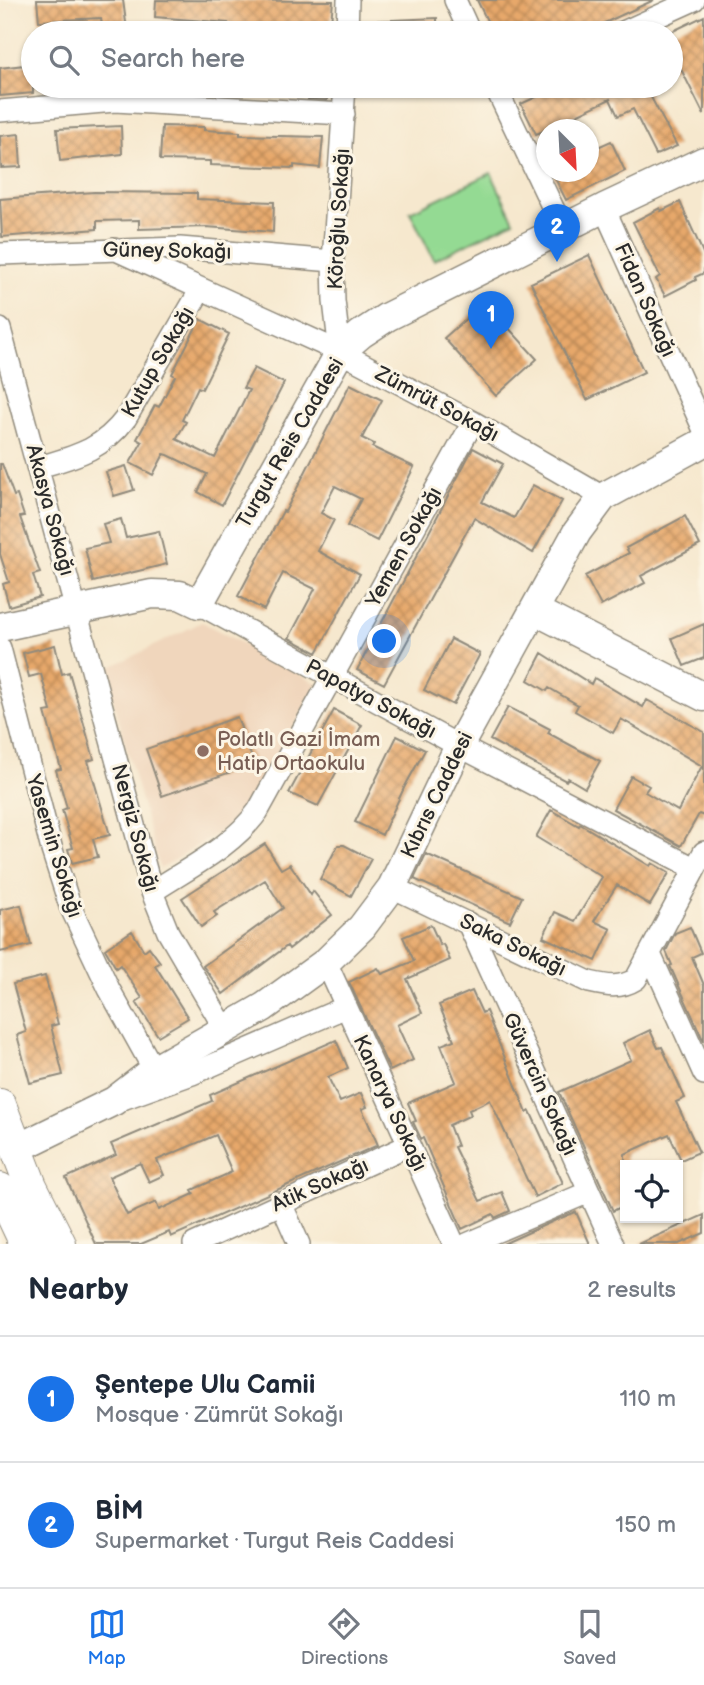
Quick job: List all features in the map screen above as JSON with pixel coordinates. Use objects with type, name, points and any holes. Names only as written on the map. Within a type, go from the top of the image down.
[{"type":"main road","points":[[0,1105],[31,1186],[60,1244]]},
{"type":"main road","points":[[0,1189],[26,1244]]},
{"type":"street","points":[[347,21],[348,0]]},
{"type":"street","points":[[455,0],[465,21]]},
{"type":"street","points":[[648,21],[694,0]]},
{"type":"street","name":"Köroğlu Sokağı","points":[[341,352],[334,301],[333,261],[345,98]]},
{"type":"street","points":[[505,98],[563,229]]},
{"type":"street","points":[[0,111],[116,101],[344,114]]},
{"type":"street","name":"Turgut Reis Caddesi","points":[[199,604],[341,352],[361,334],[387,317],[604,208],[704,162]]},
{"type":"street","name":"Fidan Sokağı","points":[[604,208],[704,430]]},
{"type":"street","name":"Güney Sokağı","points":[[0,254],[180,247],[333,261]]},
{"type":"street","name":"Zümrüt Sokağı","points":[[114,248],[341,352],[473,422],[603,497]]},
{"type":"street","name":"Kutup Sokağı","points":[[39,467],[80,454],[100,445],[115,433],[127,418],[201,289]]},
{"type":"street","name":"Akasya Sokağı","points":[[0,329],[77,611]]},
{"type":"street","name":"Yemen Sokağı","points":[[152,892],[232,839],[248,824],[473,422]]},
{"type":"street","name":"Kıbrıs Caddesi","points":[[114,1101],[154,1070],[226,1031],[298,985],[362,926],[392,887],[459,746],[577,532],[603,497],[704,442]]},
{"type":"street","points":[[0,627],[152,594],[180,595],[199,604]]},
{"type":"street","name":"Papatya Sokağı","points":[[199,604],[459,746],[699,860]]},
{"type":"street","points":[[534,610],[704,698]]},
{"type":"street","name":"Nergiz Sokağı","points":[[77,611],[152,892],[168,932],[226,1031]]},
{"type":"street","name":"Yasemin Sokağı","points":[[0,648],[69,906],[109,989],[154,1070]]},
{"type":"street","points":[[699,860],[650,954],[704,1072]]},
{"type":"street","name":"Saka Sokağı","points":[[392,887],[589,982],[617,987],[627,985],[636,978],[650,954]]},
{"type":"street","name":"Güvercin Sokağı","points":[[468,923],[613,1244]]},
{"type":"street","name":"Kanarya Sokağı","points":[[326,962],[454,1244]]},
{"type":"street","name":"Kıbrıs Caddesi","points":[[16,1149],[114,1101],[192,1074],[346,1007]]},
{"type":"street","name":"Atik Sokağı","points":[[194,1244],[409,1145]]},
{"type":"street","points":[[467,1244],[589,1192]]},
{"type":"street","points":[[281,1203],[299,1244]]},
{"type":"shaded area","name":"Polatlı Gazi İmam Hatip Ortaokulu","points":[[202,622],[318,684],[240,819],[160,869],[105,670]]},
{"type":"green space","points":[[491,173],[514,221],[434,260],[410,212]]},
{"type":"building","points":[[37,0],[123,0],[126,21],[101,21],[101,18],[39,21]]},
{"type":"building","points":[[156,0],[333,1],[331,21],[204,21],[155,17]]},
{"type":"building","points":[[477,0],[654,0],[609,21],[487,21]]},
{"type":"building","points":[[704,16],[704,115],[683,73],[683,26]]},
{"type":"building","points":[[437,18],[437,21],[370,21]]},
{"type":"building","points":[[21,65],[21,94],[0,96],[0,68]]},
{"type":"building","points":[[534,98],[651,98],[677,146],[656,155],[633,109],[618,116],[610,99],[574,116],[575,119],[536,119],[536,134],[521,104]]},
{"type":"building","points":[[121,126],[122,154],[60,161],[57,129]]},
{"type":"building","points":[[162,126],[204,127],[204,130],[240,132],[240,135],[323,137],[320,168],[294,165],[294,168],[210,165],[210,161],[160,160]]},
{"type":"building","points":[[19,134],[21,167],[1,168],[0,136]]},
{"type":"building","points":[[611,141],[625,171],[566,200],[557,182],[599,182],[599,146]]},
{"type":"building","points":[[94,192],[197,193],[197,199],[274,202],[273,232],[206,227],[139,229],[139,220],[97,221],[97,229],[2,237],[0,199]]},
{"type":"building","points":[[680,202],[704,255],[704,273],[665,296],[656,279],[660,276],[633,222],[660,208],[661,211]]},
{"type":"building","points":[[589,255],[644,372],[587,400],[531,283]]},
{"type":"building","points":[[485,302],[537,359],[496,396],[444,338]]},
{"type":"building","points":[[200,319],[229,334],[202,389],[198,387],[182,420],[186,422],[176,439],[215,458],[249,390],[243,388],[254,368],[284,383],[222,505],[198,492],[207,474],[168,455],[164,454],[153,475],[130,463],[142,442],[137,439],[155,405],[159,407],[175,376],[172,374]]},
{"type":"building","points":[[350,384],[382,400],[362,438],[374,444],[372,447],[414,467],[377,541],[347,526],[361,499],[335,486],[321,513],[334,520],[318,551],[360,574],[317,653],[289,638],[315,589],[283,573],[264,610],[238,596],[283,511],[285,512]]},
{"type":"building","points":[[473,448],[503,464],[482,502],[514,518],[533,485],[562,501],[533,553],[474,518],[384,684],[357,670]]},
{"type":"building","points":[[0,464],[14,496],[17,495],[24,516],[20,517],[40,573],[33,575],[40,597],[9,606],[3,584],[9,582],[0,554]]},
{"type":"building","points":[[126,466],[134,490],[114,496],[106,472]]},
{"type":"building","points":[[685,516],[700,545],[641,576],[645,583],[601,606],[585,576],[629,553],[626,548]]},
{"type":"building","points":[[121,519],[126,538],[159,531],[167,564],[93,582],[85,548],[109,543],[103,524]]},
{"type":"building","points":[[704,624],[704,658],[684,666],[672,638]]},
{"type":"building","points":[[451,639],[480,654],[453,705],[424,690]]},
{"type":"building","points":[[55,645],[62,674],[69,672],[94,759],[88,761],[110,835],[93,839],[98,857],[72,863],[68,849],[73,848],[62,810],[67,808],[56,770],[61,769],[45,712],[51,711],[41,674],[29,677],[23,653]]},
{"type":"building","points":[[542,653],[591,684],[594,678],[643,707],[647,700],[704,732],[704,816],[699,814],[681,846],[613,809],[631,776],[649,786],[645,792],[678,811],[702,766],[621,719],[613,733],[575,711],[578,705],[549,688],[547,691],[528,680]]},
{"type":"building","points":[[508,707],[550,729],[548,733],[600,761],[585,788],[568,778],[566,781],[490,740]]},
{"type":"building","points":[[334,710],[362,725],[318,806],[289,793]]},
{"type":"building","points":[[237,717],[254,764],[162,796],[146,749]]},
{"type":"building","points":[[397,736],[425,750],[382,835],[355,822]]},
{"type":"building","points":[[551,810],[650,866],[652,863],[669,873],[650,905],[617,885],[594,921],[611,929],[596,961],[543,937],[555,912],[575,921],[602,877],[536,837]]},
{"type":"building","points":[[265,844],[281,869],[290,864],[311,895],[313,891],[332,915],[289,949],[287,946],[223,994],[203,966],[283,908],[265,880],[214,912],[217,916],[201,927],[182,898]]},
{"type":"building","points":[[338,845],[344,845],[371,859],[351,896],[320,879]]},
{"type":"building","points":[[426,854],[522,897],[510,922],[414,879]]},
{"type":"building","points":[[21,905],[31,945],[0,952],[0,910]]},
{"type":"building","points":[[431,925],[450,960],[407,979],[422,1013],[397,1025],[413,1060],[390,1071],[349,982],[378,968],[382,974],[414,961],[403,937]]},
{"type":"building","points":[[690,927],[701,953],[692,957],[704,985],[704,1042],[666,951],[675,933]]},
{"type":"building","points":[[132,931],[144,951],[149,947],[160,962],[155,965],[188,1018],[158,1036],[136,1002],[142,998],[120,965],[116,968],[105,949]]},
{"type":"building","points":[[45,976],[58,1024],[51,1026],[63,1075],[30,1083],[17,1035],[26,1032],[13,984]]},
{"type":"building","points":[[472,991],[482,1013],[486,1011],[527,1113],[530,1111],[563,1183],[535,1197],[490,1100],[469,1110],[471,1115],[449,1125],[457,1146],[454,1147],[480,1201],[502,1192],[510,1211],[495,1218],[493,1214],[462,1229],[423,1138],[421,1139],[413,1122],[416,1121],[408,1103],[456,1082],[441,1045],[454,1040],[439,1005]]},
{"type":"building","points":[[650,1030],[658,1048],[662,1047],[685,1098],[676,1102],[699,1152],[681,1160],[669,1134],[625,1154],[625,1160],[620,1160],[620,1208],[613,1211],[559,1092],[631,1060],[623,1043]]},
{"type":"building","points":[[336,1040],[348,1068],[328,1077],[340,1102],[361,1093],[367,1107],[362,1109],[378,1145],[171,1237],[169,1232],[141,1244],[96,1244],[66,1178],[116,1155],[111,1144],[212,1101],[210,1095]],"holes":[[[216,1135],[232,1172],[192,1190],[194,1194],[159,1210],[156,1202],[127,1215],[109,1177],[140,1163],[149,1182],[164,1175],[157,1160]]]},
{"type":"building","points":[[576,1212],[590,1244],[503,1244],[556,1220]]},
{"type":"building","points":[[704,1215],[704,1233],[679,1244],[639,1244]]},
{"type":"place","name":"BİM","points":[[557,262]]},
{"type":"place","name":"Şentepe Ulu Camii","points":[[491,349]]},
{"type":"place","name":"Polatlı Gazi İmam Hatip Ortaokulu","points":[[203,751]]}]
